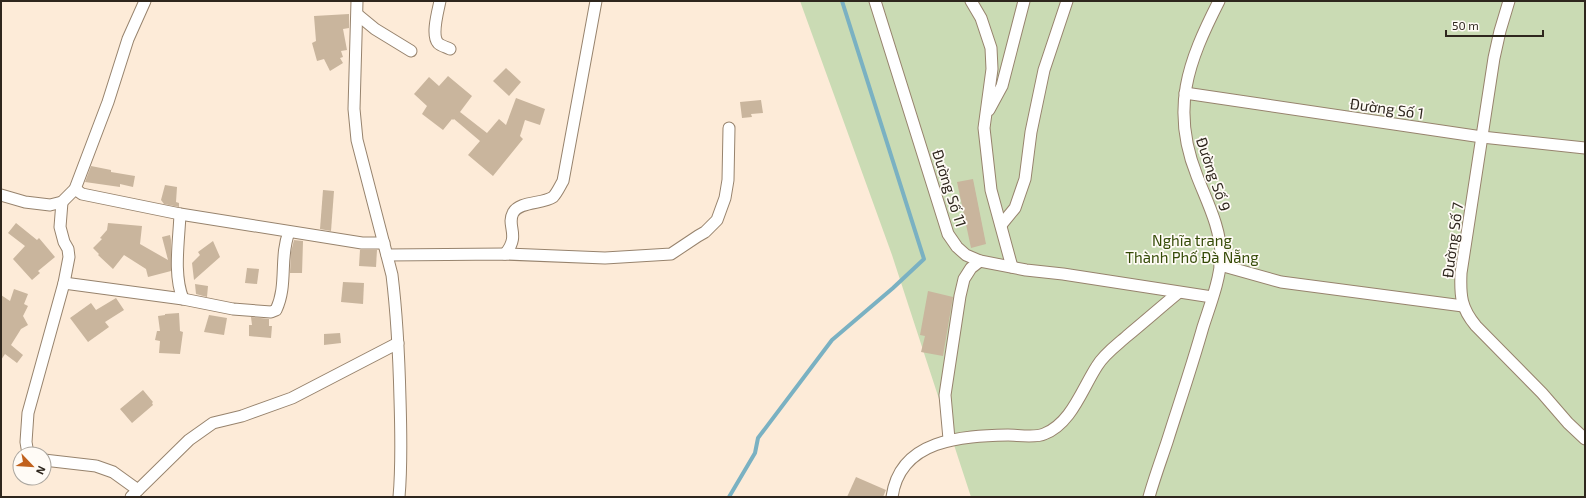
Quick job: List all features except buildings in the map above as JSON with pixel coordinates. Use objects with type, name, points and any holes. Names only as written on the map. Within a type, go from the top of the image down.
[{"type":"street","points":[[1,195],[25,202],[50,205],[62,202],[75,189],[108,102],[128,38],[145,1]]},
{"type":"street","points":[[358,1],[354,110],[355,126],[357,140],[387,255],[394,290],[398,343],[404,497]]},
{"type":"street","points":[[440,1],[435,31],[436,38],[438,43],[450,49]]},
{"type":"street","points":[[505,254],[512,246],[513,242],[513,212],[519,207],[552,197],[563,181],[596,1]]},
{"type":"street","name":"Đường Số 11","points":[[875,1],[948,234],[957,247],[966,255],[980,261],[1026,270],[1063,274],[1178,293],[1212,297]]},
{"type":"street","points":[[971,1],[981,18],[991,48],[992,69],[984,128],[991,190],[1012,267]]},
{"type":"street","points":[[986,116],[1002,86],[1024,1]]},
{"type":"street","points":[[1001,224],[1015,208],[1025,179],[1031,132],[1044,70],[1068,1]]},
{"type":"street","name":"Đường Số 9","points":[[1149,497],[1212,297],[1220,265],[1220,242],[1217,227],[1188,152],[1184,133],[1185,93],[1194,54],[1219,1]]},
{"type":"street","name":"Đường Số 7","points":[[1509,1],[1500,30],[1461,273],[1463,306],[1476,326],[1585,439]]},
{"type":"street","points":[[358,15],[379,32],[411,51]]},
{"type":"street","name":"Đường Số 1","points":[[1185,93],[1482,137],[1585,148]]},
{"type":"street","points":[[387,255],[505,254],[605,258],[671,254],[705,232],[717,220],[725,198],[728,180],[728,128]]},
{"type":"street","points":[[75,189],[82,194],[180,214],[362,243],[384,243]]},
{"type":"street","points":[[27,446],[28,412],[64,283],[69,257],[68,249],[64,242],[60,228],[62,202]]},
{"type":"street","points":[[180,214],[178,279],[183,299]]},
{"type":"street","points":[[64,283],[183,299],[233,309],[271,312],[276,310],[282,296],[285,243],[289,232]]},
{"type":"street","points":[[949,439],[945,395],[960,296],[964,279],[971,268],[980,261]]},
{"type":"street","points":[[1220,265],[1281,282],[1463,306]]},
{"type":"street","points":[[892,497],[893,488],[900,472],[910,460],[925,449],[949,439],[982,436],[1043,435],[1056,428],[1068,415],[1098,364],[1110,351],[1178,293]]},
{"type":"street","points":[[52,461],[96,466],[113,472],[134,493],[189,440],[213,423],[242,416],[292,398],[398,343]]},
{"type":"street","points":[[400,497],[402,470]]},
{"type":"green space","name":"Nghĩa trang Thành Phố Đà Nẵng","points":[[800,1],[1585,1],[1585,497],[971,497],[892,255]]},
{"type":"waterway","points":[[729,497],[755,453],[758,438],[832,340],[893,288],[924,259],[842,1]]}]
